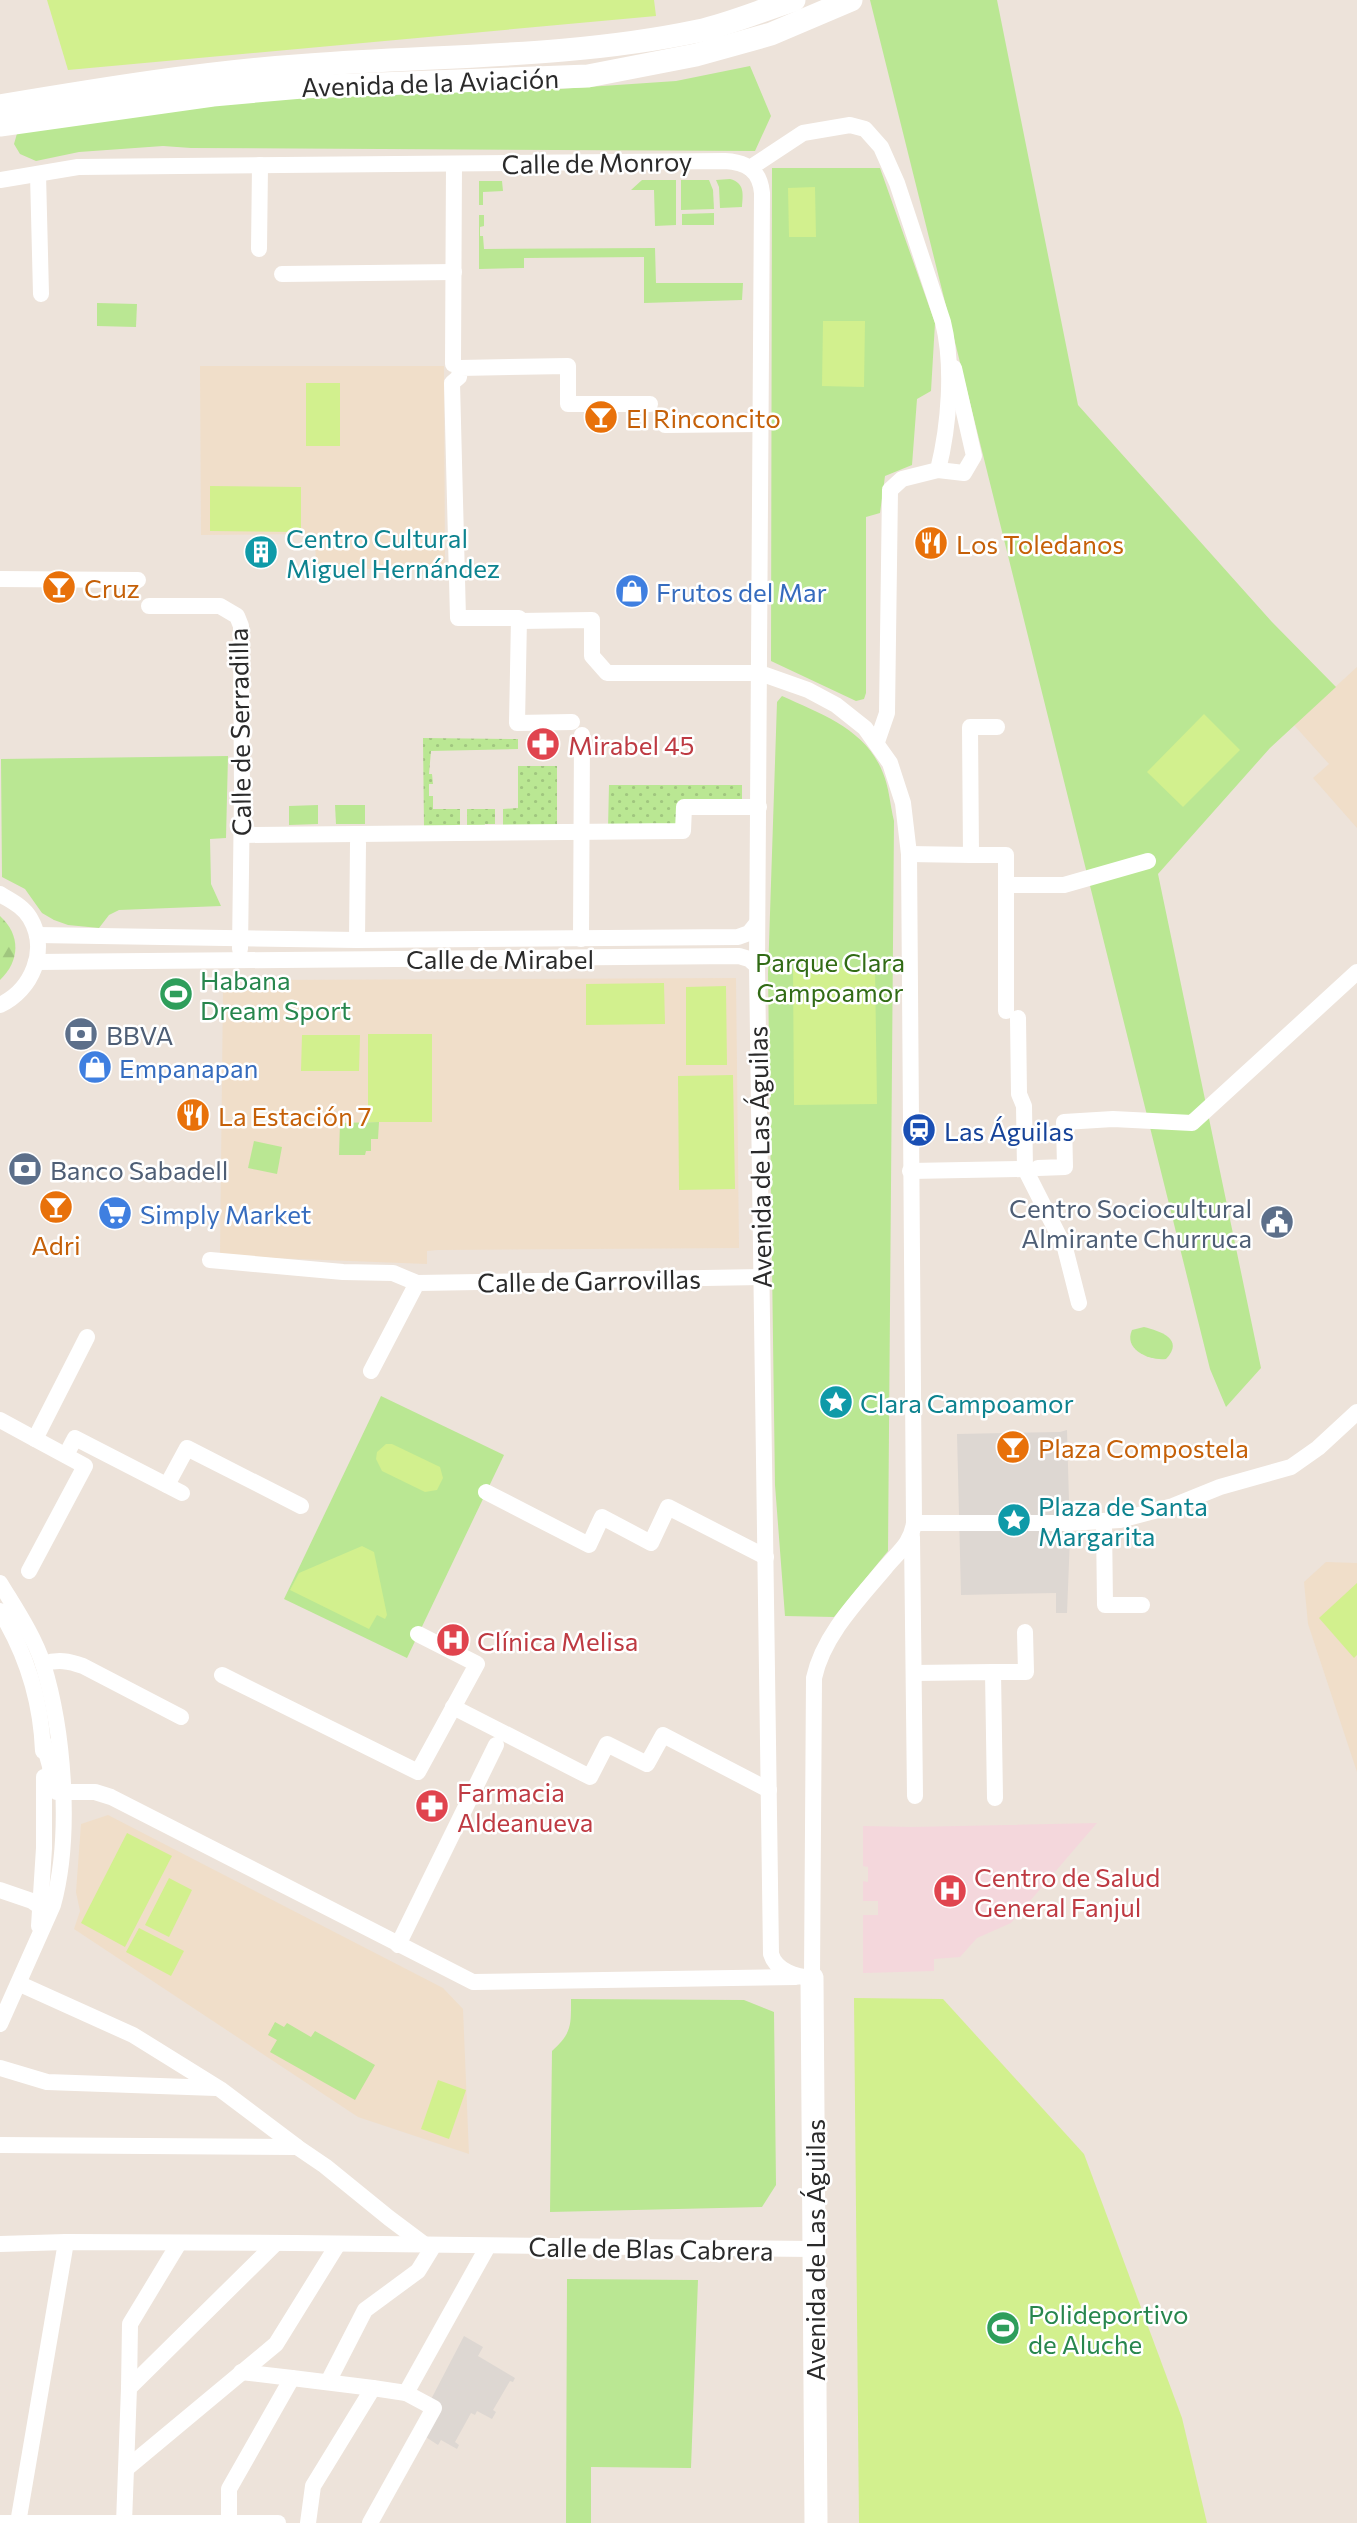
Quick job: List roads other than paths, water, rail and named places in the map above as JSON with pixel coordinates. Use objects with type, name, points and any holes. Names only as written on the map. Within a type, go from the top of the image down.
[{"type":"main road","name":"Avenida de la Aviación","points":[[0,116],[201,75],[309,65],[529,54],[614,45],[701,31],[794,0]]},
{"type":"main road","name":"Avenida de la Aviación","points":[[0,116],[302,87],[588,76],[696,55],[771,34],[851,0]]},
{"type":"main road","name":"Avenida de Las Águilas","points":[[807,1978],[814,2249],[816,2523]]},
{"type":"street","points":[[745,165],[803,133],[850,125],[865,129],[881,147],[897,183],[949,345],[974,456],[964,473],[938,470],[902,480],[890,490],[887,713],[877,742]]},
{"type":"street","points":[[454,164],[454,272],[459,377],[452,383],[458,618],[592,620],[592,656],[607,673],[760,673],[808,690],[851,716],[877,742],[897,780],[903,803],[909,854],[915,1796]]},
{"type":"street","points":[[259,249],[260,165]]},
{"type":"street","name":"Calle de Monroy","points":[[0,180],[78,167],[745,165]]},
{"type":"street","name":"Avenida de Las Águilas","points":[[745,165],[759,178],[762,193],[757,966],[771,1954],[776,1964],[789,1973],[807,1978],[814,1678],[819,1660],[834,1634],[913,1530]]},
{"type":"street","name":"Calle de Monroy","points":[[0,170],[30,175]]},
{"type":"street","points":[[30,175],[41,295]]},
{"type":"street","points":[[282,274],[454,272]]},
{"type":"street","points":[[938,470],[944,446],[949,345]]},
{"type":"street","points":[[457,366],[568,366],[568,404],[650,404]]},
{"type":"street","points":[[665,425],[759,424]]},
{"type":"street","points":[[0,579],[138,580]]},
{"type":"street","name":"Calle de Serradilla","points":[[149,606],[220,606],[232,611],[241,626],[240,939]]},
{"type":"street","name":"Calle de Mirabel","points":[[519,619],[517,723],[577,729],[581,939]]},
{"type":"street","points":[[971,855],[970,727],[997,727]]},
{"type":"street","points":[[242,835],[358,839],[581,831],[683,831],[684,807],[759,807]]},
{"type":"street","points":[[357,940],[358,839]]},
{"type":"street","points":[[909,854],[1006,855],[1012,1015],[1019,1094],[1024,1106],[1032,1168],[1065,1248],[1079,1303]]},
{"type":"street","points":[[1006,885],[1064,885],[1148,861]]},
{"type":"street","points":[[0,894],[18,905],[30,918],[37,935],[38,949],[32,976],[21,992],[0,1005]]},
{"type":"street","name":"Calle de Mirabel","points":[[37,935],[357,940],[738,937],[749,933],[757,923]]},
{"type":"street","points":[[240,939],[240,960]]},
{"type":"street","name":"Calle de Mirabel","points":[[36,962],[739,956],[749,958],[757,966]]},
{"type":"street","points":[[910,1171],[1065,1167],[1064,1122],[1114,1119],[1192,1123],[1357,972]]},
{"type":"street","name":"Calle de Garrovillas","points":[[210,1261],[344,1272],[393,1273],[417,1283],[761,1277]]},
{"type":"street","points":[[371,1371],[417,1283]]},
{"type":"street","points":[[35,1439],[87,1337]]},
{"type":"street","points":[[913,1530],[1120,1520],[1174,1506],[1220,1488],[1291,1467],[1318,1448],[1357,1412]]},
{"type":"street","points":[[0,1420],[85,1466],[29,1571]]},
{"type":"street","points":[[66,1455],[75,1438],[182,1493]]},
{"type":"street","points":[[167,1485],[187,1448],[301,1506]]},
{"type":"street","points":[[486,1492],[589,1545],[603,1517],[651,1543],[668,1507],[766,1557]]},
{"type":"street","points":[[1104,1521],[1105,1605],[1142,1605]]},
{"type":"street","points":[[0,1583],[18,1612],[43,1664],[65,1793],[57,1890],[45,1911]]},
{"type":"street","points":[[0,1611],[8,1623],[31,1680],[38,1706],[43,1741],[45,1819],[45,1911],[36,1946],[0,2024]]},
{"type":"street","points":[[914,1673],[1026,1672],[1025,1632]]},
{"type":"street","points":[[222,1675],[418,1772],[477,1664],[418,1634]]},
{"type":"street","points":[[43,1664],[56,1660],[70,1661],[181,1717]]},
{"type":"street","points":[[993,1672],[995,1798]]},
{"type":"street","points":[[453,1707],[590,1777],[607,1744],[647,1764],[663,1735],[769,1790]]},
{"type":"street","points":[[43,1741],[53,1789],[65,1793],[95,1792],[111,1797],[473,1982],[807,1978]]},
{"type":"street","points":[[398,1945],[496,1745]]},
{"type":"street","points":[[0,1890],[45,1911]]},
{"type":"street","points":[[20,1984],[133,2035],[220,2089],[326,2166],[388,2218],[430,2245],[418,2271],[365,2311],[328,2382]]},
{"type":"street","points":[[0,2068],[47,2082],[220,2089]]},
{"type":"street","points":[[0,2145],[297,2147]]},
{"type":"street","points":[[18,2523],[66,2242]]},
{"type":"street","points":[[124,2523],[130,2324],[180,2243]]},
{"type":"street","points":[[129,2388],[276,2243]]},
{"type":"street","name":"Calle de Blas Cabrera","points":[[0,2244],[276,2243],[814,2249]]},
{"type":"street","points":[[127,2468],[276,2344],[338,2244]]},
{"type":"street","points":[[406,2393],[488,2246]]},
{"type":"street","points":[[241,2372],[406,2393],[434,2408],[370,2523]]},
{"type":"street","points":[[229,2522],[229,2489],[292,2378]]},
{"type":"street","points":[[309,2523],[313,2486],[373,2388]]},
{"type":"street","points":[[0,2523],[278,2523]]},
{"type":"place","name":"El Rinconcito","points":[[601,417]]},
{"type":"place","name":"Los Toledanos","points":[[931,543]]},
{"type":"place","name":"Centro Cultural Miguel Hernández","points":[[261,552]]},
{"type":"place","name":"Cruz","points":[[59,587]]},
{"type":"place","name":"Frutos del Mar","points":[[632,591]]},
{"type":"place","name":"Mirabel 45","points":[[543,744]]},
{"type":"place","name":"Habana Dream Sport","points":[[176,994]]},
{"type":"place","name":"BBVA","points":[[81,1034]]},
{"type":"place","name":"Empanapan","points":[[95,1067]]},
{"type":"place","name":"La Estación 7","points":[[193,1115]]},
{"type":"place","name":"Las Águilas","points":[[919,1130]]},
{"type":"place","name":"Banco Sabadell","points":[[25,1169]]},
{"type":"place","name":"Adri","points":[[56,1207]]},
{"type":"place","name":"Simply Market","points":[[115,1213]]},
{"type":"place","name":"Centro Sociocultural Almirante Churruca","points":[[1277,1222]]},
{"type":"place","name":"Clara Campoamor","points":[[836,1402]]},
{"type":"place","name":"Plaza Compostela","points":[[1013,1447]]},
{"type":"place","name":"Plaza de Santa Margarita","points":[[1014,1520]]},
{"type":"place","name":"Clínica Melisa","points":[[453,1640]]},
{"type":"place","name":"Farmacia Aldeanueva","points":[[432,1806]]},
{"type":"place","name":"Centro de Salud General Fanjul","points":[[950,1891]]},
{"type":"place","name":"Polideportivo de Aluche","points":[[1003,2328]]},
{"type":"park label","name":"Parque Clara Campoamor","points":[[830,976]]}]
